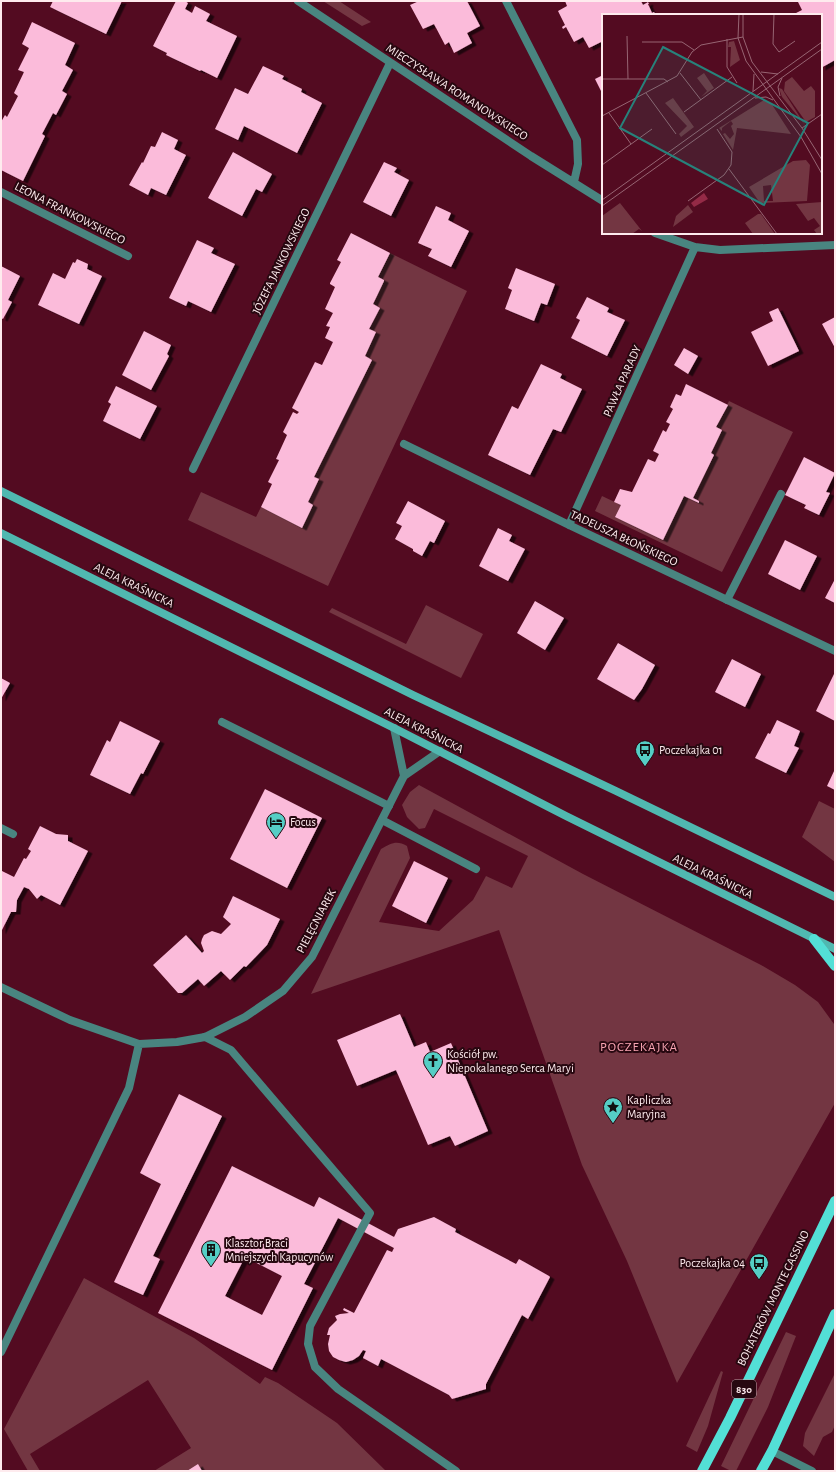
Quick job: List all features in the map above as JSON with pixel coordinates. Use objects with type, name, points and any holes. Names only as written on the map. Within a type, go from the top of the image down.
[{"type":"main road","points":[[1,491],[413,695],[835,897]]},
{"type":"main road","name":"ALEJA KRAŚNICKA","points":[[1,533],[835,949]]},
{"type":"main road","points":[[814,939],[835,966]]},
{"type":"main road","name":"BOHATERÓW MONTE CASSINO","points":[[702,1471],[730,1418],[835,1201]]},
{"type":"main road","points":[[761,1471],[772,1451],[835,1314]]},
{"type":"street","name":"MIECZYSŁAWA ROMANOWSKIEGO","points":[[298,1],[531,156],[602,200]]},
{"type":"street","points":[[506,1],[577,140],[578,164],[574,182]]},
{"type":"street","name":"JÓZEFA JANKOWSKIEGO","points":[[193,469],[390,63]]},
{"type":"street","name":"LEONA FRANKOWSKIEGO","points":[[1,192],[128,256]]},
{"type":"street","points":[[658,234],[695,247],[720,250],[835,245]]},
{"type":"street","name":"PAWŁA PARADY","points":[[569,525],[695,247]]},
{"type":"street","name":"TADEUSZA BŁOŃSKIEGO","points":[[404,444],[569,525],[835,651]]},
{"type":"street","points":[[727,600],[781,494]]},
{"type":"street","points":[[222,722],[389,806]]},
{"type":"street","points":[[394,728],[404,776]]},
{"type":"street","name":"PIELĘGNIAREK","points":[[1,987],[70,1020],[139,1044],[177,1042],[205,1037],[245,1017],[265,1005],[283,991],[312,958],[404,776],[440,751]]},
{"type":"street","points":[[382,820],[476,869]]},
{"type":"street","points":[[1,828],[13,834]]},
{"type":"street","points":[[205,1037],[231,1050],[370,1213],[310,1326],[308,1344],[315,1367],[338,1389],[456,1471]]},
{"type":"street","points":[[1,1352],[129,1088],[139,1044]]},
{"type":"street","points":[[772,1451],[812,1471]]},
{"type":"shaded area","points":[[323,1],[339,1],[371,22],[362,26]]},
{"type":"shaded area","points":[[390,253],[467,291],[328,586],[188,520],[201,492],[256,517],[261,507],[302,527],[313,505],[308,502],[319,479],[314,477],[372,360],[365,356],[376,333],[369,329],[380,308],[373,304],[384,280],[378,277]]},
{"type":"shaded area","points":[[729,401],[793,432],[722,572],[595,511],[602,496],[621,505],[684,496],[699,502],[693,498],[714,456],[711,453],[716,427]]},
{"type":"shaded area","points":[[426,605],[483,634],[461,678],[329,612],[332,608],[406,644]]},
{"type":"shaded area","points":[[419,785],[583,874],[761,965],[795,985],[818,1002],[834,1024],[835,1103],[677,1383],[627,1261],[582,1165],[499,930],[311,994],[381,849],[388,845],[400,843],[407,846],[410,858],[379,922],[439,931],[473,900],[486,876],[512,888],[528,856],[434,809],[425,828],[419,829],[407,817],[402,805],[410,792]]},
{"type":"shaded area","points":[[819,801],[835,809],[835,862],[802,837]]},
{"type":"shaded area","points":[[84,1278],[194,1338],[260,1384],[265,1377],[278,1383],[337,1423],[386,1471],[154,1471],[191,1448],[148,1380],[30,1454],[40,1471],[28,1471],[4,1429]]},
{"type":"shaded area","points":[[786,1332],[796,1336],[768,1407],[736,1471],[731,1471],[721,1466]]},
{"type":"shaded area","points":[[721,1371],[723,1372],[708,1426],[697,1452],[686,1446]]},
{"type":"shaded area","points":[[835,1373],[835,1425],[832,1432],[823,1437],[814,1456],[803,1446],[805,1433]]},
{"type":"building","points":[[53,1],[122,1],[106,34],[50,7]]},
{"type":"building","points":[[176,1],[185,1],[188,3],[185,9],[192,13],[195,6],[210,14],[206,21],[237,36],[217,78],[166,55],[167,53],[153,46]]},
{"type":"building","points":[[419,1],[467,1],[480,26],[467,33],[472,43],[454,53],[449,42],[445,45],[434,24],[423,29],[410,5]]},
{"type":"building","points":[[565,1],[641,1],[643,5],[648,2],[652,13],[654,12],[655,14],[602,14],[602,42],[589,48],[583,37],[574,42],[566,27],[563,29],[562,27],[565,25],[558,11],[567,6]]},
{"type":"building","points":[[835,1],[835,60],[822,67],[822,14],[794,14],[802,10],[798,2]]},
{"type":"building","points":[[32,22],[75,43],[65,65],[73,70],[62,91],[67,94],[56,115],[53,113],[42,134],[45,136],[23,181],[1,170],[1,122],[5,115],[7,117],[18,96],[14,93],[24,72],[18,70],[29,48],[22,44]]},
{"type":"building","points":[[263,66],[284,76],[282,79],[302,89],[301,92],[322,103],[297,153],[244,126],[238,140],[215,129],[235,88],[248,94]]},
{"type":"building","points":[[602,76],[602,93],[595,79]]},
{"type":"building","points":[[162,132],[178,140],[174,149],[186,155],[166,195],[151,188],[148,195],[129,185],[142,162],[143,163],[151,146],[155,147]]},
{"type":"building","points":[[233,152],[272,174],[262,192],[256,189],[242,216],[208,198]]},
{"type":"building","points":[[384,162],[397,168],[394,172],[409,180],[391,216],[363,202]]},
{"type":"building","points":[[436,206],[451,213],[448,220],[469,231],[451,267],[428,256],[432,249],[418,243]]},
{"type":"building","points":[[351,233],[390,253],[378,277],[384,281],[373,304],[380,308],[369,329],[376,332],[365,356],[372,360],[314,477],[319,479],[308,502],[313,505],[302,528],[261,507],[272,484],[268,482],[279,460],[276,459],[287,435],[283,432],[293,412],[297,414],[299,412],[292,408],[315,362],[322,365],[333,342],[325,338],[330,327],[326,326],[333,313],[325,309],[335,287],[330,283],[341,262],[337,260]]},
{"type":"building","points":[[197,240],[214,248],[211,253],[235,264],[211,312],[188,301],[186,306],[169,298]]},
{"type":"building","points":[[77,259],[88,264],[87,269],[102,276],[79,324],[38,305],[53,273],[65,279],[73,262],[75,263]]},
{"type":"building","points":[[1,266],[20,276],[8,300],[12,302],[3,319],[1,318]]},
{"type":"building","points":[[516,268],[555,284],[547,305],[541,303],[534,321],[505,309],[512,290],[508,288]]},
{"type":"building","points":[[587,297],[609,308],[607,312],[625,320],[607,356],[571,338],[580,320],[576,318]]},
{"type":"building","points":[[778,308],[799,351],[768,366],[751,332],[773,321],[769,312]]},
{"type":"building","points":[[835,317],[835,348],[822,324]]},
{"type":"building","points":[[144,331],[171,345],[167,354],[169,356],[151,390],[122,375]]},
{"type":"building","points":[[684,348],[698,356],[688,374],[674,365]]},
{"type":"building","points":[[541,364],[562,374],[560,378],[582,389],[561,432],[553,429],[530,475],[488,455],[512,406],[518,409]]},
{"type":"building","points":[[686,384],[728,405],[716,427],[722,430],[711,453],[714,455],[693,498],[699,501],[699,503],[684,496],[663,540],[615,517],[621,505],[614,502],[620,489],[632,492],[648,459],[655,462],[659,454],[653,451],[663,430],[666,432],[670,424],[666,422],[673,409],[670,407],[676,394],[681,396]]},
{"type":"building","points":[[116,386],[157,406],[140,439],[103,421],[111,404],[108,402]]},
{"type":"building","points":[[804,457],[835,473],[826,492],[830,493],[819,515],[804,508],[806,505],[785,495]]},
{"type":"building","points":[[408,501],[445,521],[434,543],[430,541],[422,556],[395,539],[402,526],[396,523]]},
{"type":"building","points":[[498,528],[512,535],[509,541],[525,549],[508,581],[479,566]]},
{"type":"building","points":[[785,540],[817,556],[800,590],[768,574]]},
{"type":"building","points":[[835,579],[835,603],[825,598]]},
{"type":"building","points":[[535,601],[564,618],[545,650],[517,633]]},
{"type":"building","points":[[618,643],[655,665],[642,689],[634,700],[597,679]]},
{"type":"building","points":[[732,659],[761,674],[745,707],[715,692]]},
{"type":"building","points":[[834,674],[835,675],[835,721],[816,711]]},
{"type":"building","points":[[1,678],[10,683],[1,699]]},
{"type":"building","points":[[777,720],[800,731],[794,746],[799,748],[786,773],[755,758],[768,733],[770,734]]},
{"type":"building","points":[[120,721],[160,741],[143,774],[141,773],[130,794],[90,775],[107,740],[110,742]]},
{"type":"building","points":[[835,769],[835,790],[827,786]]},
{"type":"building","name":"Focus","points":[[265,789],[322,818],[287,888],[230,859]]},
{"type":"building","points":[[40,826],[56,834],[68,835],[68,841],[88,851],[60,905],[41,895],[37,899],[29,889],[24,887],[17,900],[16,912],[11,912],[1,932],[2,871],[14,877],[24,858],[26,859],[31,851],[28,849]]},
{"type":"building","points":[[414,861],[448,878],[426,923],[392,906]]},
{"type":"building","points":[[233,896],[280,919],[267,945],[246,967],[244,966],[230,980],[221,971],[204,986],[198,979],[182,993],[178,993],[153,965],[186,935],[202,953],[204,951],[201,943],[204,935],[212,931],[221,934],[231,924],[223,917]]},
{"type":"building","name":"Kościół pw. Niepokalanego Serca Maryi","points":[[400,1014],[414,1047],[426,1042],[430,1052],[451,1043],[488,1131],[455,1146],[450,1136],[428,1145],[396,1070],[357,1086],[337,1040]]},
{"type":"building","points":[[179,1094],[222,1116],[153,1256],[160,1259],[143,1295],[114,1282],[161,1184],[140,1173]]},
{"type":"building","points":[[232,1166],[314,1207],[319,1197],[394,1237],[398,1229],[434,1217],[456,1229],[455,1232],[516,1264],[519,1259],[550,1277],[528,1319],[522,1315],[486,1384],[486,1389],[452,1399],[449,1395],[381,1359],[378,1366],[363,1358],[366,1351],[363,1350],[359,1356],[346,1362],[333,1357],[329,1351],[328,1344],[330,1335],[327,1335],[329,1328],[337,1320],[335,1316],[349,1313],[343,1310],[344,1308],[354,1313],[387,1250],[392,1252],[394,1248],[338,1218],[304,1284],[313,1288],[272,1370],[158,1313]],"holes":[[[245,1257],[282,1276],[262,1315],[225,1296]]]},
{"type":"building","points":[[198,1464],[202,1471],[187,1471]]},
{"type":"place","name":"Poczekajka 01","points":[[645,767]]},
{"type":"place","name":"Focus","points":[[276,839]]},
{"type":"place","name":"Kościół pw. Niepokalanego Serca Maryi","points":[[433,1078]]},
{"type":"place","name":"Kapliczka Maryjna","points":[[613,1124]]},
{"type":"place","name":"Klasztor Braci Mniejszych Kapucynów","points":[[211,1267]]},
{"type":"place","name":"Poczekajka 04","points":[[759,1280]]},
{"type":"district","name":"POCZEKAJKA","points":[[639,1047]]}]
